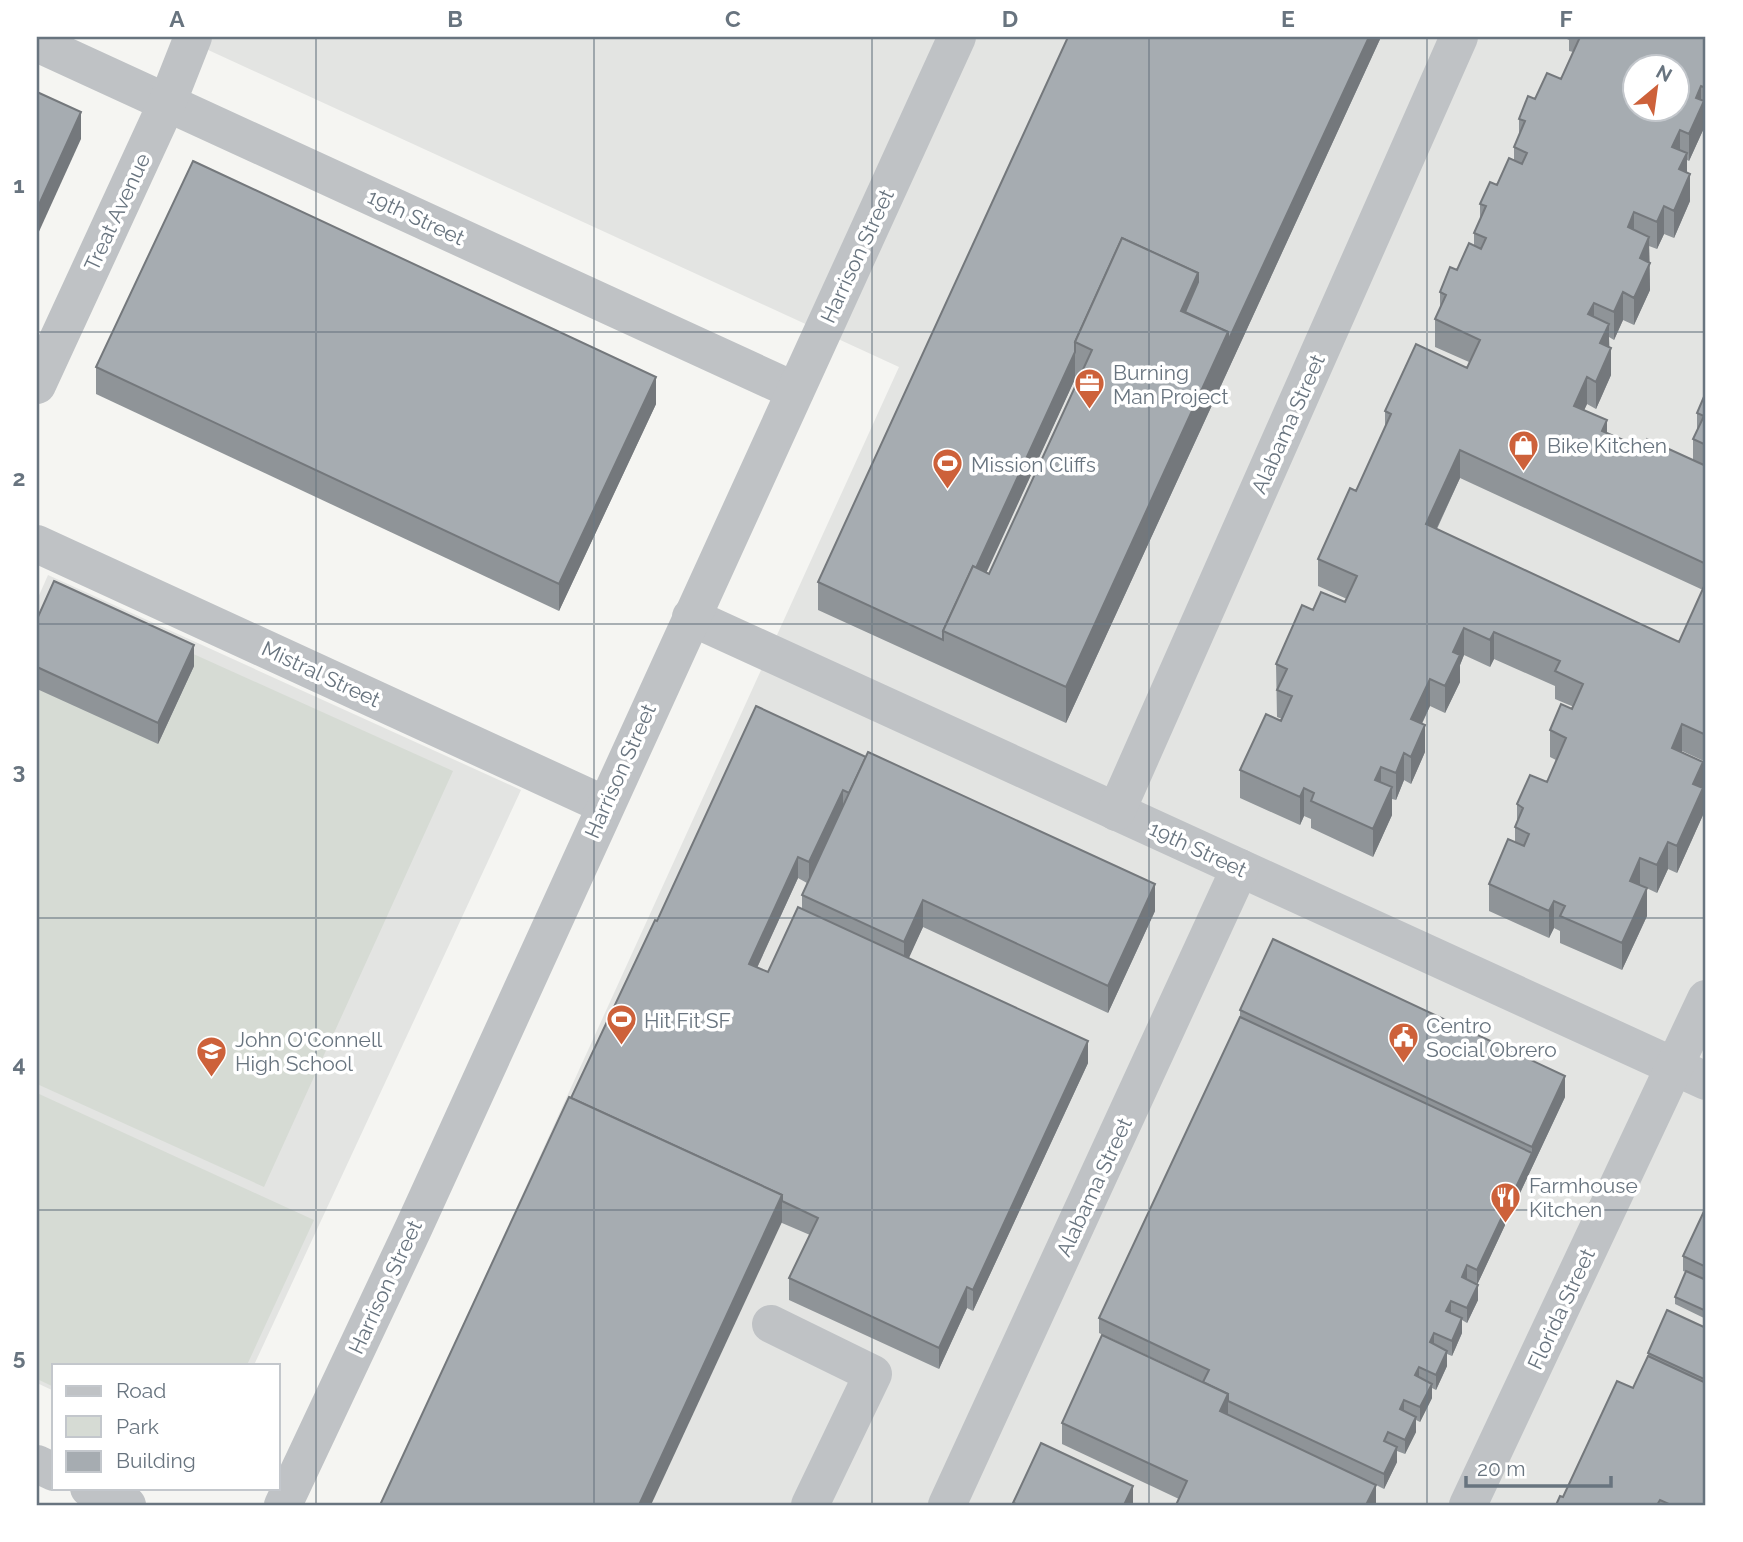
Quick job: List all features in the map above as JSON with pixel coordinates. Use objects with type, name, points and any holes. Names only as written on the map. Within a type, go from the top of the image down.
[{"type":"street","name":"Treat Avenue","points":[[37,385],[167,103],[193,37]]},
{"type":"street","name":"Harrison Street","points":[[283,1505],[414,1227],[957,37]]},
{"type":"street","name":"Alabama Street","points":[[1116,812],[1459,37]]},
{"type":"street","name":"19th Street","points":[[37,43],[795,391]]},
{"type":"street","name":"Mistral Street","points":[[37,544],[605,805]]},
{"type":"street","name":"19th Street","points":[[691,617],[1691,1074]]},
{"type":"street","name":"Alabama Street","points":[[947,1505],[1240,869]]},
{"type":"street","name":"Florida Street","points":[[1468,1505],[1691,1074],[1706,999]]},
{"type":"street","points":[[771,1324],[873,1374],[810,1505]]},
{"type":"street","points":[[93,1490],[127,1505]]},
{"type":"shaded area","points":[[180,37],[1706,37],[1706,1505],[381,1505],[899,367]]},
{"type":"shaded area","name":"John O'Connell High School","points":[[48,575],[521,790],[254,1364],[52,1364],[52,1390],[37,1383],[37,600]]},
{"type":"green space","name":"John O'Connell High School","points":[[56,592],[453,771],[264,1187],[37,1084],[37,635]]},
{"type":"green space","points":[[37,1093],[314,1220],[247,1364],[52,1364],[52,1386],[37,1379]]},
{"type":"building","points":[[1068,37],[1369,37],[1228,341],[1228,332],[1185,312],[1198,282],[1198,273],[1122,238],[1075,342],[1075,352],[976,568],[973,566],[943,631],[943,640],[818,582]]},
{"type":"building","points":[[1580,37],[1706,37],[1706,88],[1701,86],[1696,98],[1704,101],[1689,134],[1680,130],[1672,147],[1687,153],[1679,169],[1690,174],[1674,211],[1664,206],[1657,222],[1634,212],[1628,227],[1649,237],[1640,258],[1650,263],[1634,298],[1623,292],[1614,312],[1594,303],[1588,314],[1609,324],[1600,343],[1611,348],[1596,382],[1587,377],[1574,406],[1607,420],[1602,431],[1642,448],[1647,439],[1706,466],[1706,564],[1460,450],[1426,524],[1679,642],[1706,582],[1706,735],[1682,724],[1672,748],[1703,762],[1693,784],[1703,788],[1677,846],[1668,842],[1657,865],[1640,858],[1630,881],[1647,888],[1622,943],[1560,916],[1565,906],[1554,901],[1549,911],[1489,884],[1508,839],[1524,846],[1529,834],[1515,827],[1523,808],[1517,804],[1530,775],[1547,782],[1566,738],[1550,730],[1561,704],[1572,709],[1583,684],[1555,671],[1560,661],[1494,632],[1490,640],[1464,628],[1453,652],[1460,655],[1445,686],[1430,679],[1411,719],[1425,725],[1411,757],[1404,753],[1396,773],[1381,767],[1375,780],[1392,787],[1373,829],[1311,801],[1314,793],[1304,788],[1300,797],[1240,770],[1266,714],[1281,721],[1292,696],[1277,690],[1287,669],[1276,664],[1302,605],[1313,610],[1321,592],[1345,602],[1357,576],[1318,559],[1350,488],[1356,491],[1391,414],[1385,411],[1416,344],[1467,368],[1480,340],[1435,319],[1446,295],[1440,292],[1450,267],[1457,270],[1469,243],[1481,249],[1486,238],[1474,233],[1486,206],[1480,204],[1490,182],[1497,185],[1509,158],[1522,164],[1527,153],[1514,147],[1525,121],[1519,119],[1528,96],[1535,99],[1547,73],[1561,79]]},
{"type":"building","points":[[37,92],[81,112],[37,209]]},
{"type":"building","points":[[193,161],[656,377],[559,584],[96,367]]},
{"type":"building","points":[[1122,238],[1198,273],[1181,311],[1228,332],[1066,687],[943,631],[973,566],[989,574],[1092,350],[1075,342]]},
{"type":"building","points":[[1706,392],[1706,445],[1693,439],[1704,416],[1697,413]]},
{"type":"building","points":[[54,581],[194,645],[158,723],[37,667],[37,619]]},
{"type":"building","points":[[756,706],[866,757],[849,793],[843,790],[809,862],[798,857],[749,964],[768,972],[798,907],[1088,1041],[973,1290],[967,1287],[939,1348],[789,1278],[818,1218],[782,1201],[782,1195],[571,1098],[655,920],[657,921]]},
{"type":"building","points":[[868,752],[1155,884],[1108,986],[923,900],[904,942],[802,895]]},
{"type":"building","name":"Centro Social Obrero","points":[[1273,939],[1565,1076],[1532,1147],[1240,1010]]},
{"type":"building","points":[[1240,1017],[1532,1153],[1477,1270],[1467,1265],[1462,1277],[1478,1285],[1467,1308],[1451,1301],[1446,1311],[1462,1318],[1452,1341],[1434,1333],[1430,1342],[1447,1351],[1436,1375],[1419,1367],[1415,1375],[1432,1384],[1420,1407],[1404,1400],[1400,1409],[1416,1417],[1405,1440],[1388,1432],[1384,1441],[1397,1447],[1384,1474],[1228,1401],[1228,1394],[1203,1382],[1209,1370],[1099,1318]]},
{"type":"building","points":[[569,1097],[782,1195],[639,1505],[380,1505]]},
{"type":"building","points":[[1706,1207],[1706,1267],[1683,1256]]},
{"type":"building","points":[[1686,1271],[1706,1280],[1706,1311],[1675,1297]]},
{"type":"building","points":[[1667,1310],[1706,1328],[1706,1380],[1648,1353]]},
{"type":"building","points":[[1102,1335],[1228,1394],[1220,1411],[1376,1485],[1366,1505],[1176,1505],[1187,1481],[1062,1423]]},
{"type":"building","points":[[1648,1356],[1706,1383],[1706,1505],[1671,1505],[1660,1500],[1657,1505],[1556,1505],[1560,1496],[1563,1497],[1617,1381],[1633,1388]]},
{"type":"building","points":[[1041,1443],[1133,1486],[1124,1505],[1013,1503]]},
{"type":"place","name":"Burning Man Project","points":[[1090,411]]},
{"type":"place","name":"Bike Kitchen","points":[[1524,472]]},
{"type":"place","name":"Mission Cliffs","points":[[948,491]]},
{"type":"place","name":"Hit Fit SF","points":[[621,1047]]},
{"type":"place","name":"Centro Social Obrero","points":[[1403,1064]]},
{"type":"place","name":"John O'Connell High School","points":[[212,1078]]},
{"type":"place","name":"Farmhouse Kitchen","points":[[1506,1224]]}]
